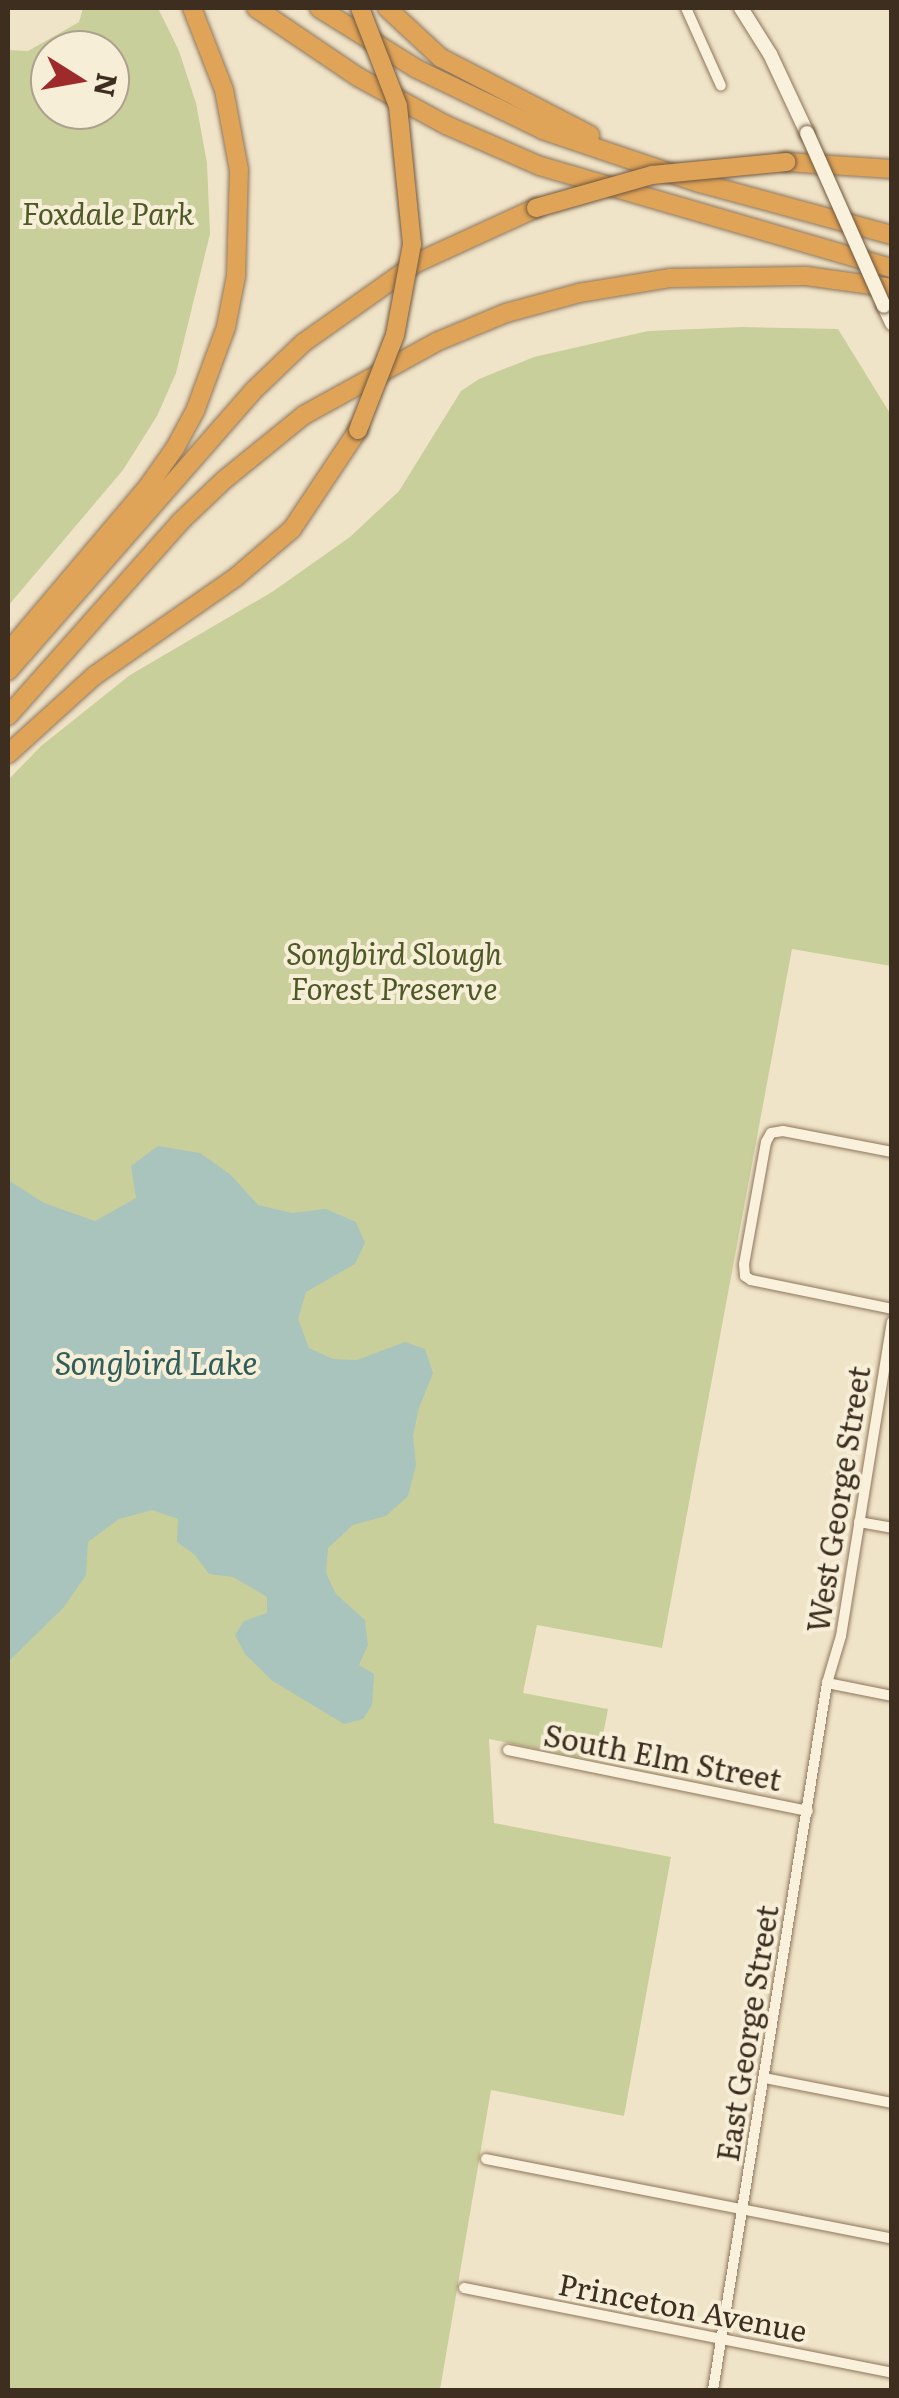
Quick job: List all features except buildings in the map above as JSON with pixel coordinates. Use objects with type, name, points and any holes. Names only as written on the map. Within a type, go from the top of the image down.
[{"type":"highway","points":[[8,652],[150,485],[175,448],[196,411],[226,327],[236,276],[239,170],[224,90],[192,8]]},
{"type":"highway","points":[[256,8],[375,86],[446,125],[540,166],[892,268]]},
{"type":"highway","points":[[319,8],[477,102],[590,147],[700,183],[892,235]]},
{"type":"highway","points":[[8,754],[94,676],[236,576],[292,529],[358,430],[394,335],[412,244],[398,106],[360,8]]},
{"type":"highway","points":[[386,8],[426,46],[465,72],[570,126],[700,183]]},
{"type":"highway","points":[[8,671],[241,404],[304,343],[416,263],[536,208],[652,175],[786,162],[892,169]]},
{"type":"highway","points":[[8,716],[181,521],[224,480],[304,415],[436,342],[506,313],[579,293],[672,278],[806,276],[892,288]]},
{"type":"street","points":[[686,8],[721,86]]},
{"type":"street","points":[[741,8],[770,54],[892,323]]},
{"type":"street","points":[[892,1152],[782,1131],[772,1133],[766,1142],[745,1276],[892,1309]]},
{"type":"street","name":"West George Street","points":[[827,1683],[842,1636],[892,1322]]},
{"type":"street","points":[[859,1522],[892,1528]]},
{"type":"street","points":[[827,1683],[892,1696]]},
{"type":"street","name":"East George Street","points":[[713,2390],[827,1683]]},
{"type":"street","name":"South Elm Street","points":[[508,1750],[808,1811]]},
{"type":"street","points":[[765,2078],[892,2103]]},
{"type":"street","points":[[486,2159],[892,2238]]},
{"type":"street","name":"Princeton Avenue","points":[[464,2288],[892,2372]]},
{"type":"green space","name":"Foxdale Park","points":[[83,8],[158,8],[179,51],[196,103],[207,163],[210,234],[176,373],[157,416],[123,470],[8,606],[8,50],[30,50],[30,130],[130,130],[130,30],[65,30],[79,22]]},
{"type":"green space","name":"Songbird Slough Forest Preserve","points":[[742,327],[838,329],[891,415],[891,966],[792,949],[662,1648],[537,1625],[523,1693],[608,1709],[598,1761],[489,1739],[494,1823],[671,1857],[624,2116],[491,2090],[440,2390],[8,2390],[8,780],[41,746],[130,675],[272,592],[350,537],[399,491],[461,391],[479,379],[534,357],[648,331]]},
{"type":"water","name":"Songbird Lake","points":[[158,1146],[200,1153],[231,1175],[258,1205],[292,1213],[326,1209],[356,1222],[365,1243],[355,1264],[306,1292],[298,1319],[309,1348],[333,1359],[357,1360],[405,1342],[425,1349],[433,1373],[413,1435],[416,1465],[408,1496],[386,1516],[353,1525],[328,1548],[326,1573],[336,1594],[365,1620],[368,1645],[359,1665],[374,1674],[372,1705],[363,1719],[344,1724],[271,1680],[245,1654],[235,1635],[244,1621],[267,1613],[267,1597],[233,1577],[209,1574],[195,1555],[177,1542],[178,1519],[152,1510],[119,1519],[88,1542],[86,1575],[64,1607],[8,1662],[8,1180],[44,1203],[95,1221],[136,1198],[131,1166]]}]
